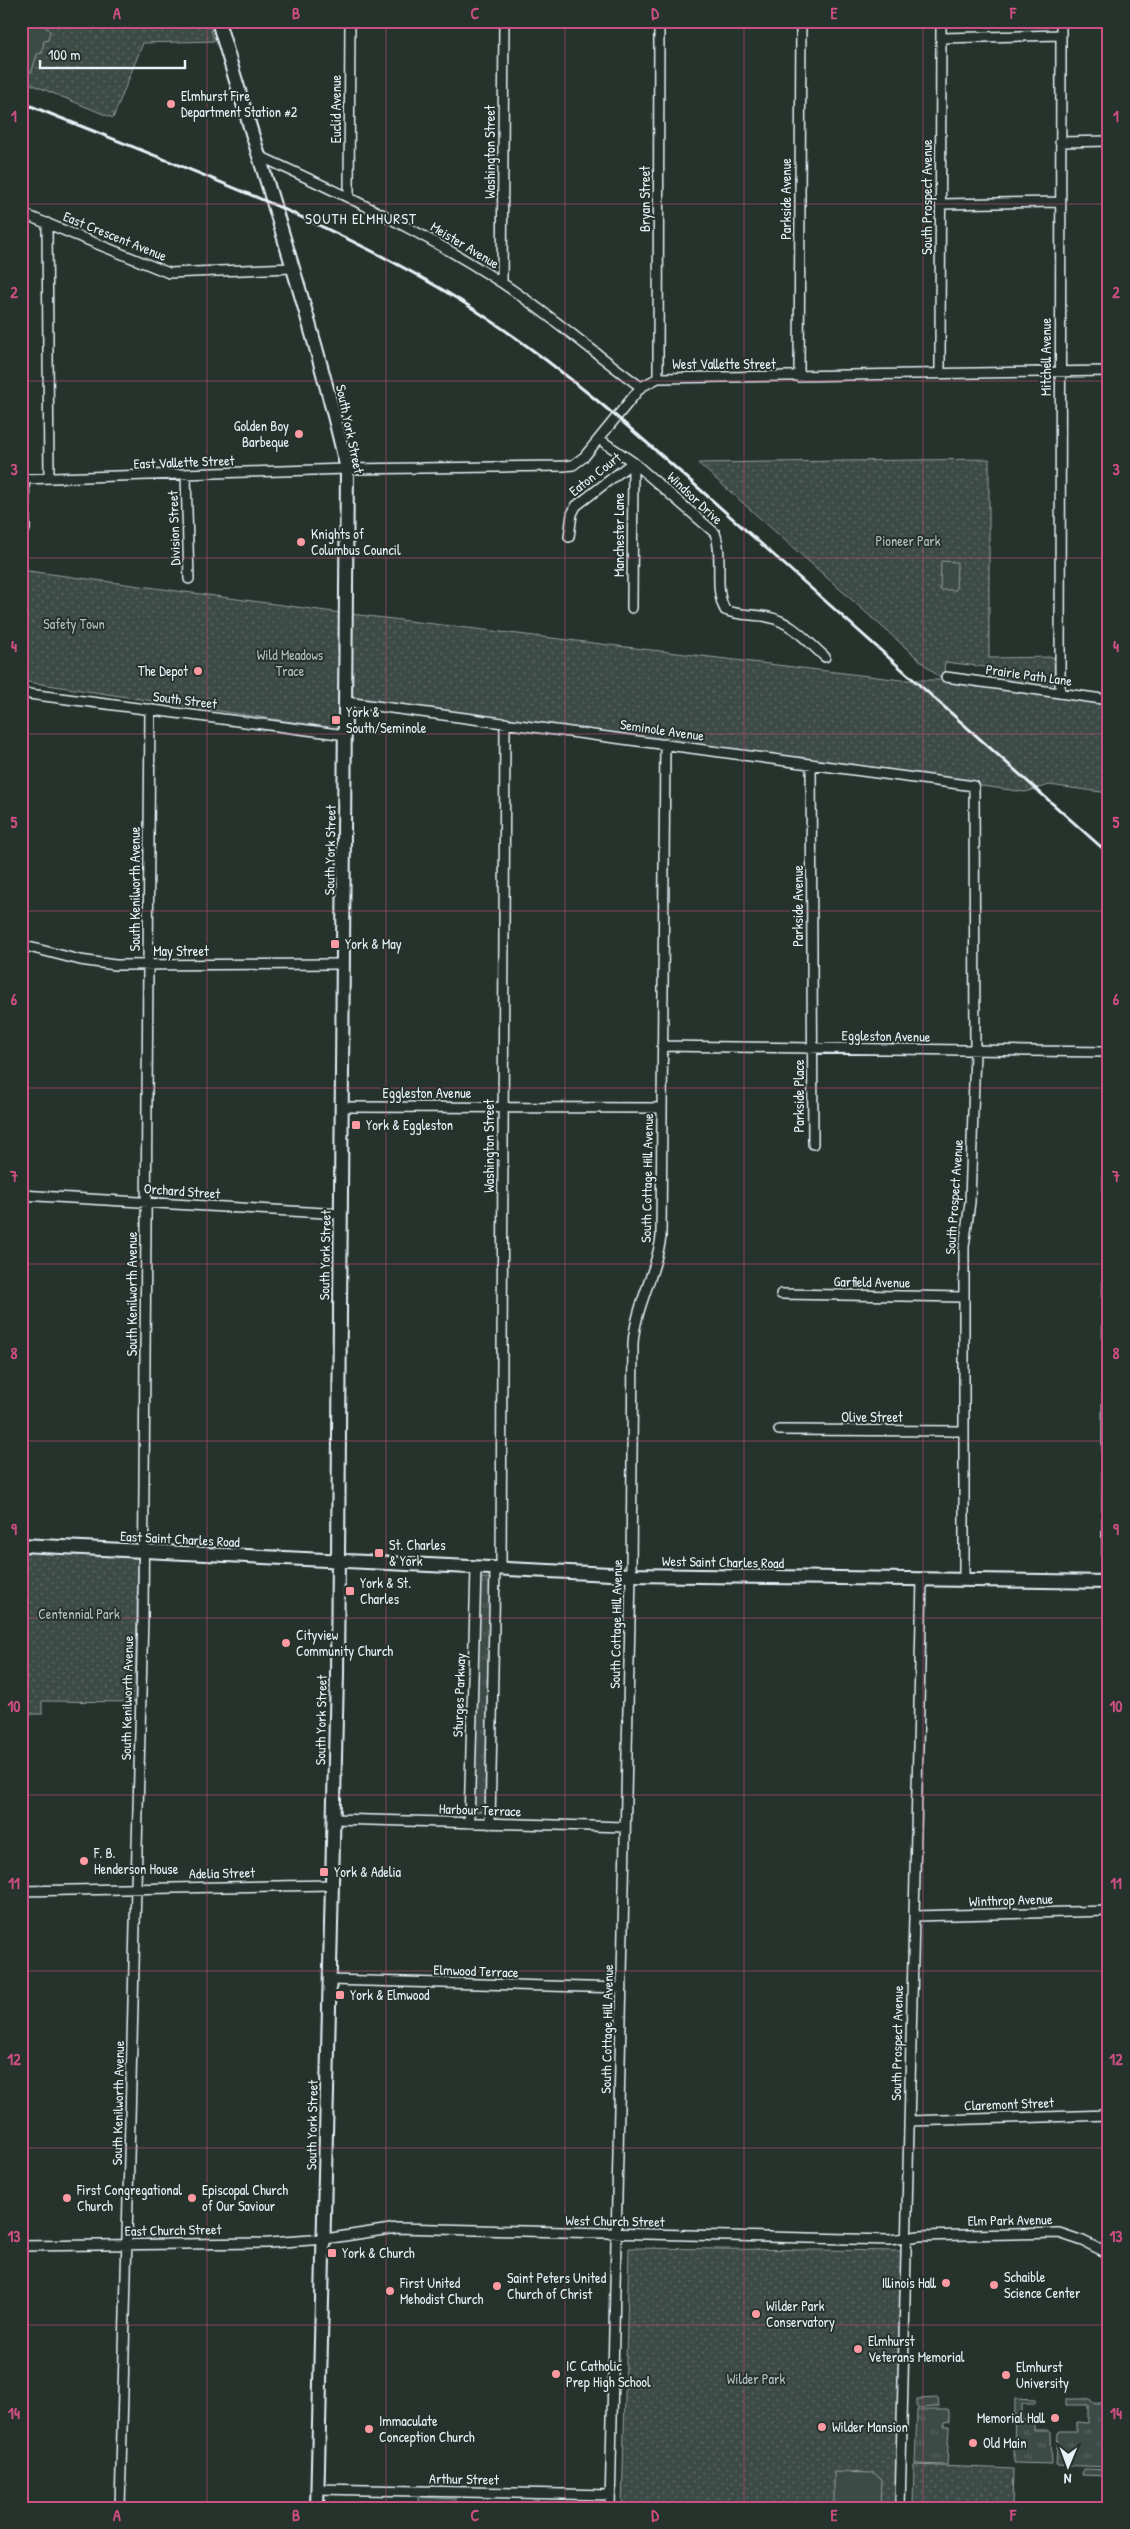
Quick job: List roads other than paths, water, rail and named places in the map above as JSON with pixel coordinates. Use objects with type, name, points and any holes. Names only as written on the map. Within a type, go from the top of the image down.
[{"type":"main road","name":"South York Street","points":[[218,21],[257,155],[275,206],[334,413],[347,470],[338,1561],[325,2239],[317,2508]]},
{"type":"main road","name":"East Saint Charles Road","points":[[21,1546],[338,1561]]},
{"type":"main road","name":"West Saint Charles Road","points":[[338,1561],[631,1575],[1108,1582]]},
{"type":"street","name":"Euclid Avenue","points":[[349,197],[350,21]]},
{"type":"street","name":"Washington Street","points":[[502,283],[504,21]]},
{"type":"street","name":"Bryan Street","points":[[658,378],[659,21]]},
{"type":"street","name":"Parkside Avenue","points":[[799,377],[801,21]]},
{"type":"street","name":"South Prospect Avenue","points":[[940,373],[941,21]]},
{"type":"street","name":"Mitchell Avenue","points":[[1060,693],[1061,21]]},
{"type":"street","points":[[941,38],[1061,36]]},
{"type":"street","points":[[1060,142],[1109,141]]},
{"type":"street","name":"Meister Avenue","points":[[257,155],[349,197],[416,232],[502,283],[579,338],[641,388]]},
{"type":"street","points":[[941,204],[1060,202]]},
{"type":"street","name":"East Crescent Avenue","points":[[21,213],[169,273],[292,268]]},
{"type":"street","points":[[47,223],[48,478]]},
{"type":"street","name":"West Vallette Street","points":[[347,470],[564,466],[578,462],[641,388],[658,378],[1109,371]]},
{"type":"street","name":"Windsor Drive","points":[[599,439],[633,462],[715,533],[719,544],[721,602],[725,610],[734,614],[766,616],[786,622],[825,657]]},
{"type":"street","name":"Eaton Court","points":[[568,537],[572,514],[576,506],[633,462]]},
{"type":"street","name":"Manchester Lane","points":[[632,608],[633,462]]},
{"type":"street","name":"East Vallette Street","points":[[23,479],[186,476],[347,470]]},
{"type":"street","name":"Division Street","points":[[186,476],[189,579]]},
{"type":"street","points":[[23,479],[25,528]]},
{"type":"street","name":"Prairie Path Lane","points":[[946,677],[1109,700]]},
{"type":"street","name":"South Street","points":[[21,693],[346,735]]},
{"type":"street","name":"Seminole Avenue","points":[[346,702],[974,786]]},
{"type":"street","name":"South Kenilworth Avenue","points":[[120,2508],[144,1552],[150,710]]},
{"type":"street","name":"Washington Street","points":[[498,1569],[505,723]]},
{"type":"street","name":"South Cottage Hill Avenue","points":[[610,2508],[631,1575],[633,1343],[636,1316],[655,1265],[661,1237],[665,744]]},
{"type":"street","name":"Parkside Avenue","points":[[812,764],[812,1049]]},
{"type":"street","name":"South Prospect Avenue","points":[[964,1580],[964,1247],[970,1202],[975,1051],[974,786]]},
{"type":"street","name":"May Street","points":[[21,945],[96,963],[148,965],[344,964]]},
{"type":"street","name":"Eggleston Avenue","points":[[662,1046],[1109,1052]]},
{"type":"street","name":"Parkside Place","points":[[812,1049],[813,1144]]},
{"type":"street","points":[[1108,1582],[1109,1088]]},
{"type":"street","name":"Eggleston Avenue","points":[[342,1107],[662,1108]]},
{"type":"street","name":"Orchard Street","points":[[21,1195],[341,1214]]},
{"type":"street","name":"Garfield Avenue","points":[[781,1294],[964,1297]]},
{"type":"street","name":"Olive Street","points":[[780,1430],[964,1431]]},
{"type":"street","name":"Sturges Parkway","points":[[469,1823],[476,1568]]},
{"type":"street","points":[[490,1824],[498,1569]]},
{"type":"street","name":"South Prospect Avenue","points":[[900,2508],[922,1579]]},
{"type":"street","name":"Harbour Terrace","points":[[334,1819],[625,1827]]},
{"type":"street","name":"Adelia Street","points":[[21,1891],[332,1885]]},
{"type":"street","name":"Winthrop Avenue","points":[[914,1916],[1109,1911]]},
{"type":"street","name":"Elmwood Terrace","points":[[330,1980],[622,1988]]},
{"type":"street","name":"Claremont Street","points":[[909,2121],[1109,2115]]},
{"type":"street","name":"West Church Street","points":[[325,2239],[397,2228],[616,2235],[890,2240],[906,2237]]},
{"type":"street","name":"Elm Park Avenue","points":[[906,2237],[1059,2233],[1083,2241],[1109,2254]]},
{"type":"street","name":"East Church Street","points":[[21,2246],[269,2243],[325,2239]]},
{"type":"street","name":"Arthur Street","points":[[318,2489],[610,2495]]},
{"type":"railway","points":[[21,102],[190,169],[301,217],[409,271],[501,327],[577,384],[650,446],[1109,854]]},
{"type":"place","name":"Elmhurst Fire Department Station #2","points":[[171,104]]},
{"type":"place","name":"Golden Boy Barbeque","points":[[299,434]]},
{"type":"place","name":"Knights of Columbus Council","points":[[301,542]]},
{"type":"place","name":"The Depot","points":[[198,671]]},
{"type":"place","name":"York & South/Seminole","points":[[336,720]]},
{"type":"place","name":"York & May","points":[[335,944]]},
{"type":"place","name":"York & Eggleston","points":[[356,1125]]},
{"type":"place","name":"St. Charles & York","points":[[379,1553]]},
{"type":"place","name":"York & St. Charles","points":[[350,1591]]},
{"type":"place","name":"Cityview Community Church","points":[[286,1643]]},
{"type":"place","name":"F. B. Henderson House","points":[[84,1861]]},
{"type":"place","name":"York & Adelia","points":[[324,1872]]},
{"type":"place","name":"York & Elmwood","points":[[340,1995]]},
{"type":"place","name":"First Congregational Church","points":[[67,2198]]},
{"type":"place","name":"Episcopal Church of Our Saviour","points":[[192,2198]]},
{"type":"place","name":"York & Church","points":[[332,2253]]},
{"type":"place","name":"Illinois Hall","points":[[946,2283]]},
{"type":"place","name":"Schaible Science Center","points":[[994,2285]]},
{"type":"place","name":"Saint Peters United Church of Christ","points":[[497,2286]]},
{"type":"place","name":"First United Mehodist Church","points":[[390,2291]]},
{"type":"place","name":"Wilder Park Conservatory","points":[[756,2314]]},
{"type":"place","name":"Elmhurst Veterans Memorial","points":[[858,2349]]},
{"type":"place","name":"IC Catholic Prep High School","points":[[556,2374]]},
{"type":"place","name":"Elmhurst University","points":[[1006,2375]]},
{"type":"place","name":"Memorial Hall","points":[[1055,2418]]},
{"type":"place","name":"Wilder Mansion","points":[[822,2427]]},
{"type":"place","name":"Immaculate Conception Church","points":[[369,2429]]},
{"type":"place","name":"Old Main","points":[[973,2443]]},
{"type":"district","name":"SOUTH ELMHURST","points":[[361,219]]},
{"type":"park label","name":"Pioneer Park","points":[[908,541]]},
{"type":"park label","name":"Safety Town","points":[[74,624]]},
{"type":"park label","name":"Wild Meadows Trace","points":[[290,664]]},
{"type":"park label","name":"Centennial Park","points":[[79,1614]]},
{"type":"park label","name":"Wilder Park","points":[[756,2379]]}]
